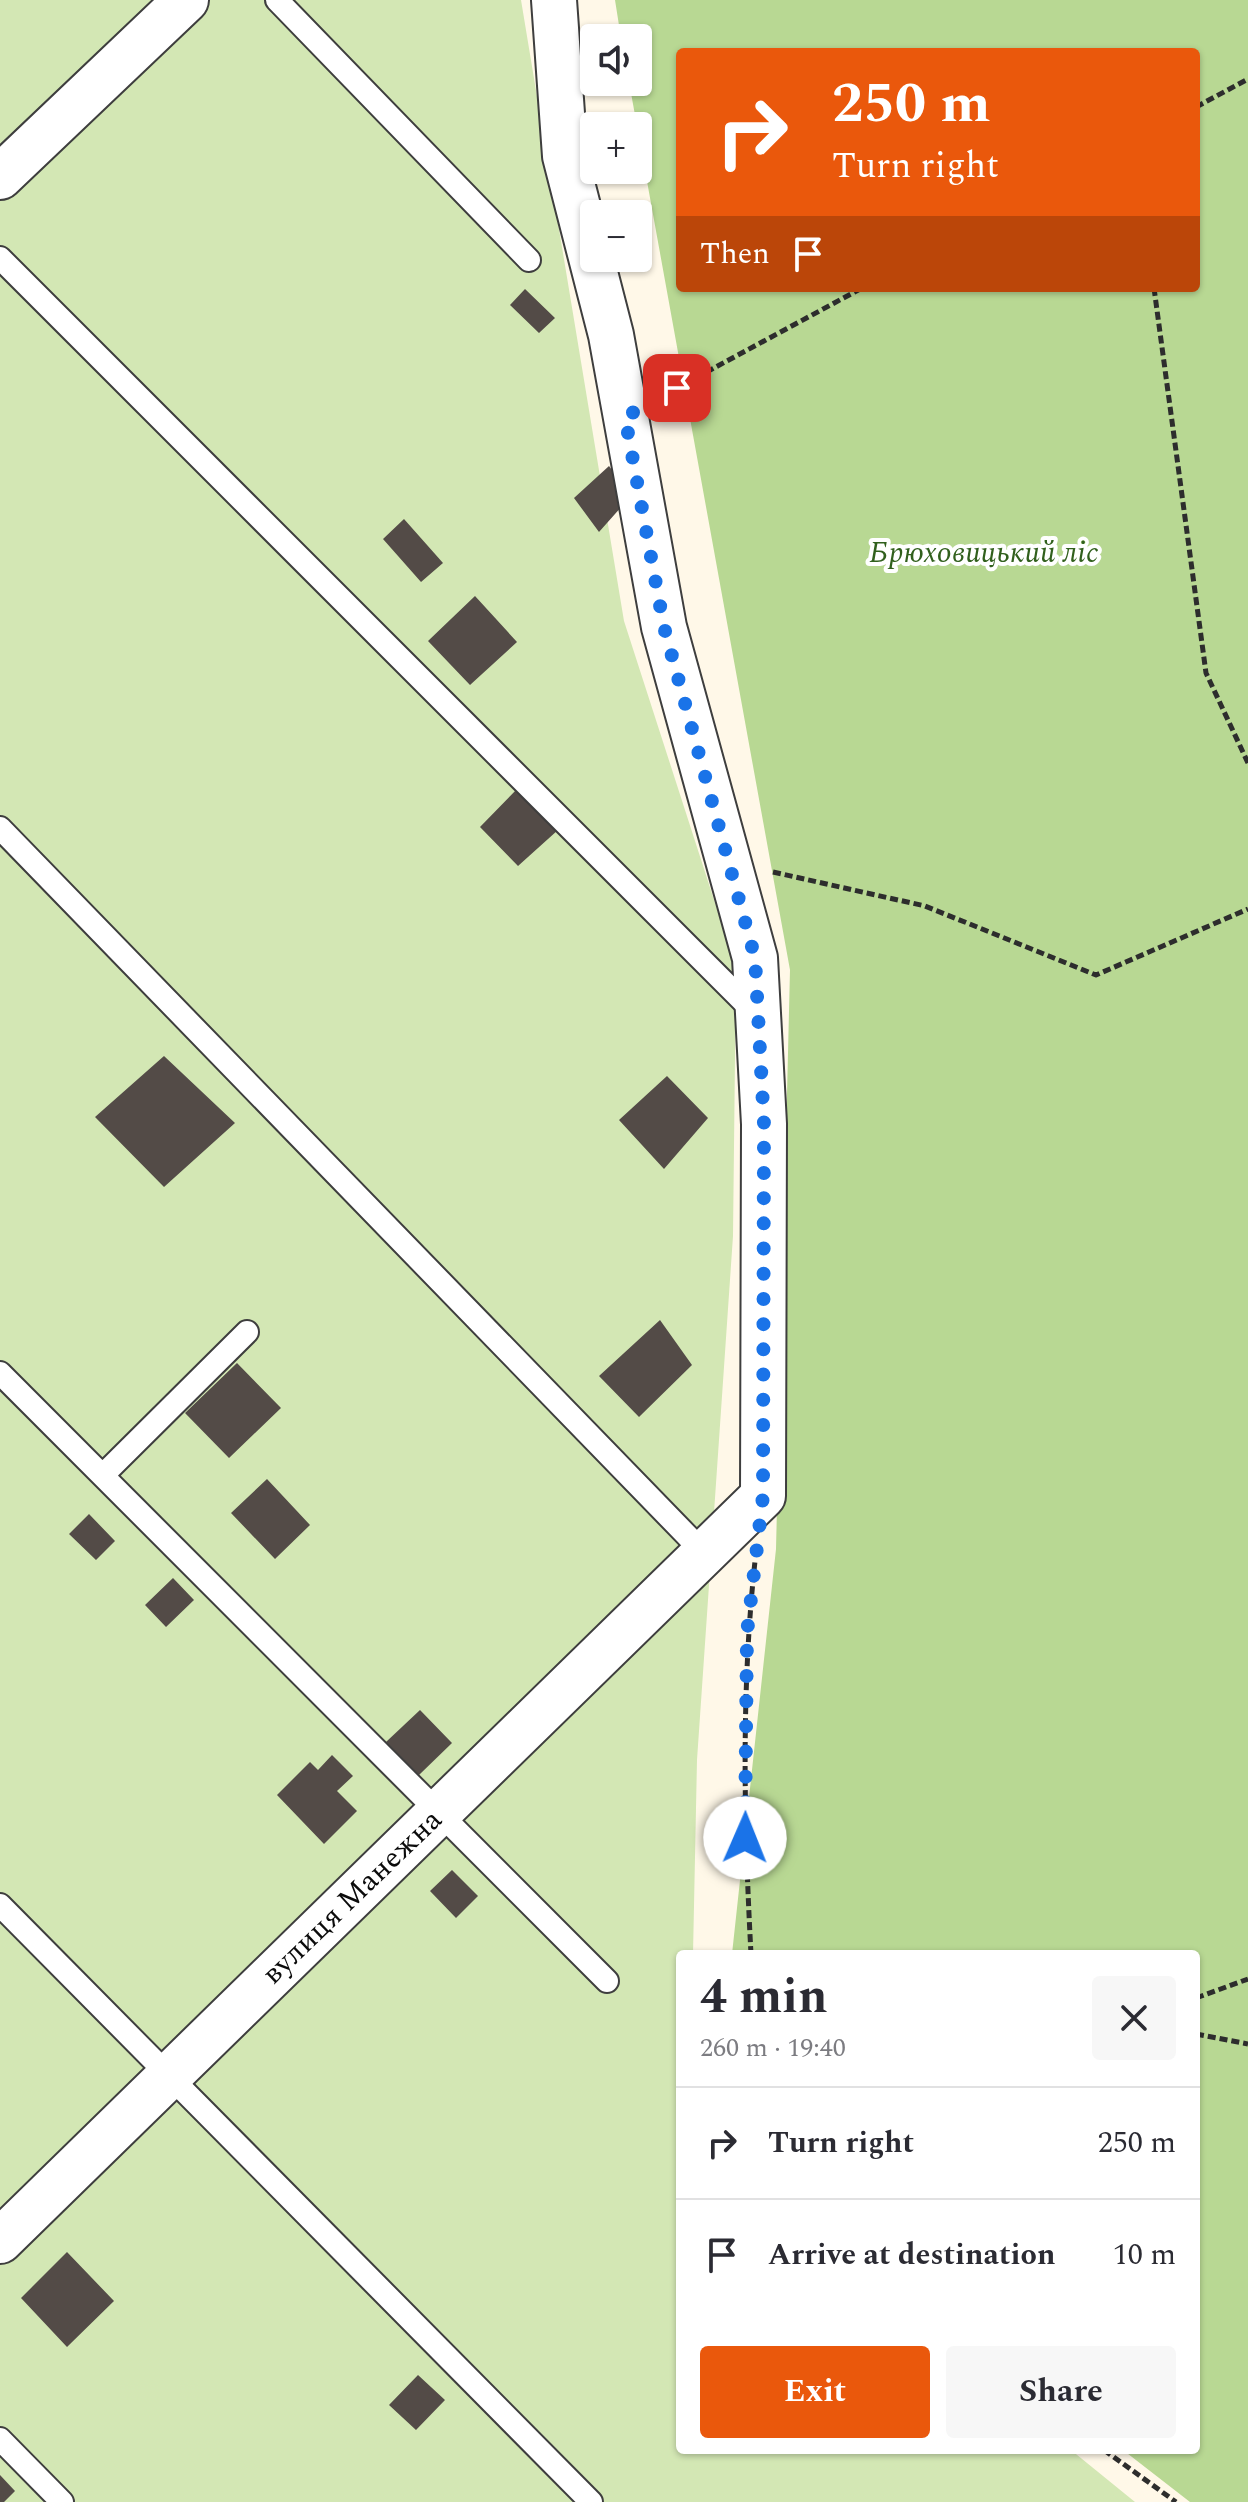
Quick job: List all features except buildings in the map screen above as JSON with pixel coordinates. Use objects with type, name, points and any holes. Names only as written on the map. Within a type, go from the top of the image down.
[{"type":"street","points":[[0,177],[186,0]]},
{"type":"street","points":[[554,0],[565,156],[611,335],[664,627],[755,958],[764,1124],[763,1496]]},
{"type":"street","name":"вулиця Манежна","points":[[0,2241],[763,1496]]},
{"type":"lane","points":[[277,0],[529,260]]},
{"type":"lane","points":[[0,258],[758,1016]]},
{"type":"lane","points":[[0,828],[704,1553]]},
{"type":"lane","points":[[103,1475],[247,1332]]},
{"type":"lane","points":[[0,1373],[607,1981]]},
{"type":"lane","points":[[0,1905],[591,2502]]},
{"type":"lane","points":[[0,2439],[62,2502]]},
{"type":"path","points":[[1200,105],[1248,79]]},
{"type":"path","points":[[625,417],[855,292]]},
{"type":"path","points":[[1155,292],[1206,673],[1248,763]]},
{"type":"path","points":[[729,863],[925,906],[1096,975],[1248,909]]},
{"type":"path","points":[[751,1950],[745,1838],[747,1633],[763,1496]]},
{"type":"path","points":[[1200,1997],[1248,1979]]},
{"type":"path","points":[[1200,2035],[1248,2044]]},
{"type":"path","points":[[1110,2454],[1176,2502]]},
{"type":"green space","points":[[0,0],[521,0],[624,621],[736,968],[733,1236],[697,1760],[693,1950],[676,1950],[676,2454],[1076,2454],[1135,2502],[0,2502]]},
{"type":"green space","name":"Брюховицький ліс","points":[[615,0],[1248,0],[1248,2502],[1190,2502],[1128,2454],[1200,2454],[1200,1950],[732,1950],[776,1549],[790,970],[647,184],[652,184],[652,112],[634,112],[632,96],[652,96],[652,24],[619,24]]},
{"type":"route","points":[[677,388],[625,417],[643,528],[664,627],[755,958],[764,1124],[763,1496],[747,1633],[745,1838]]}]
